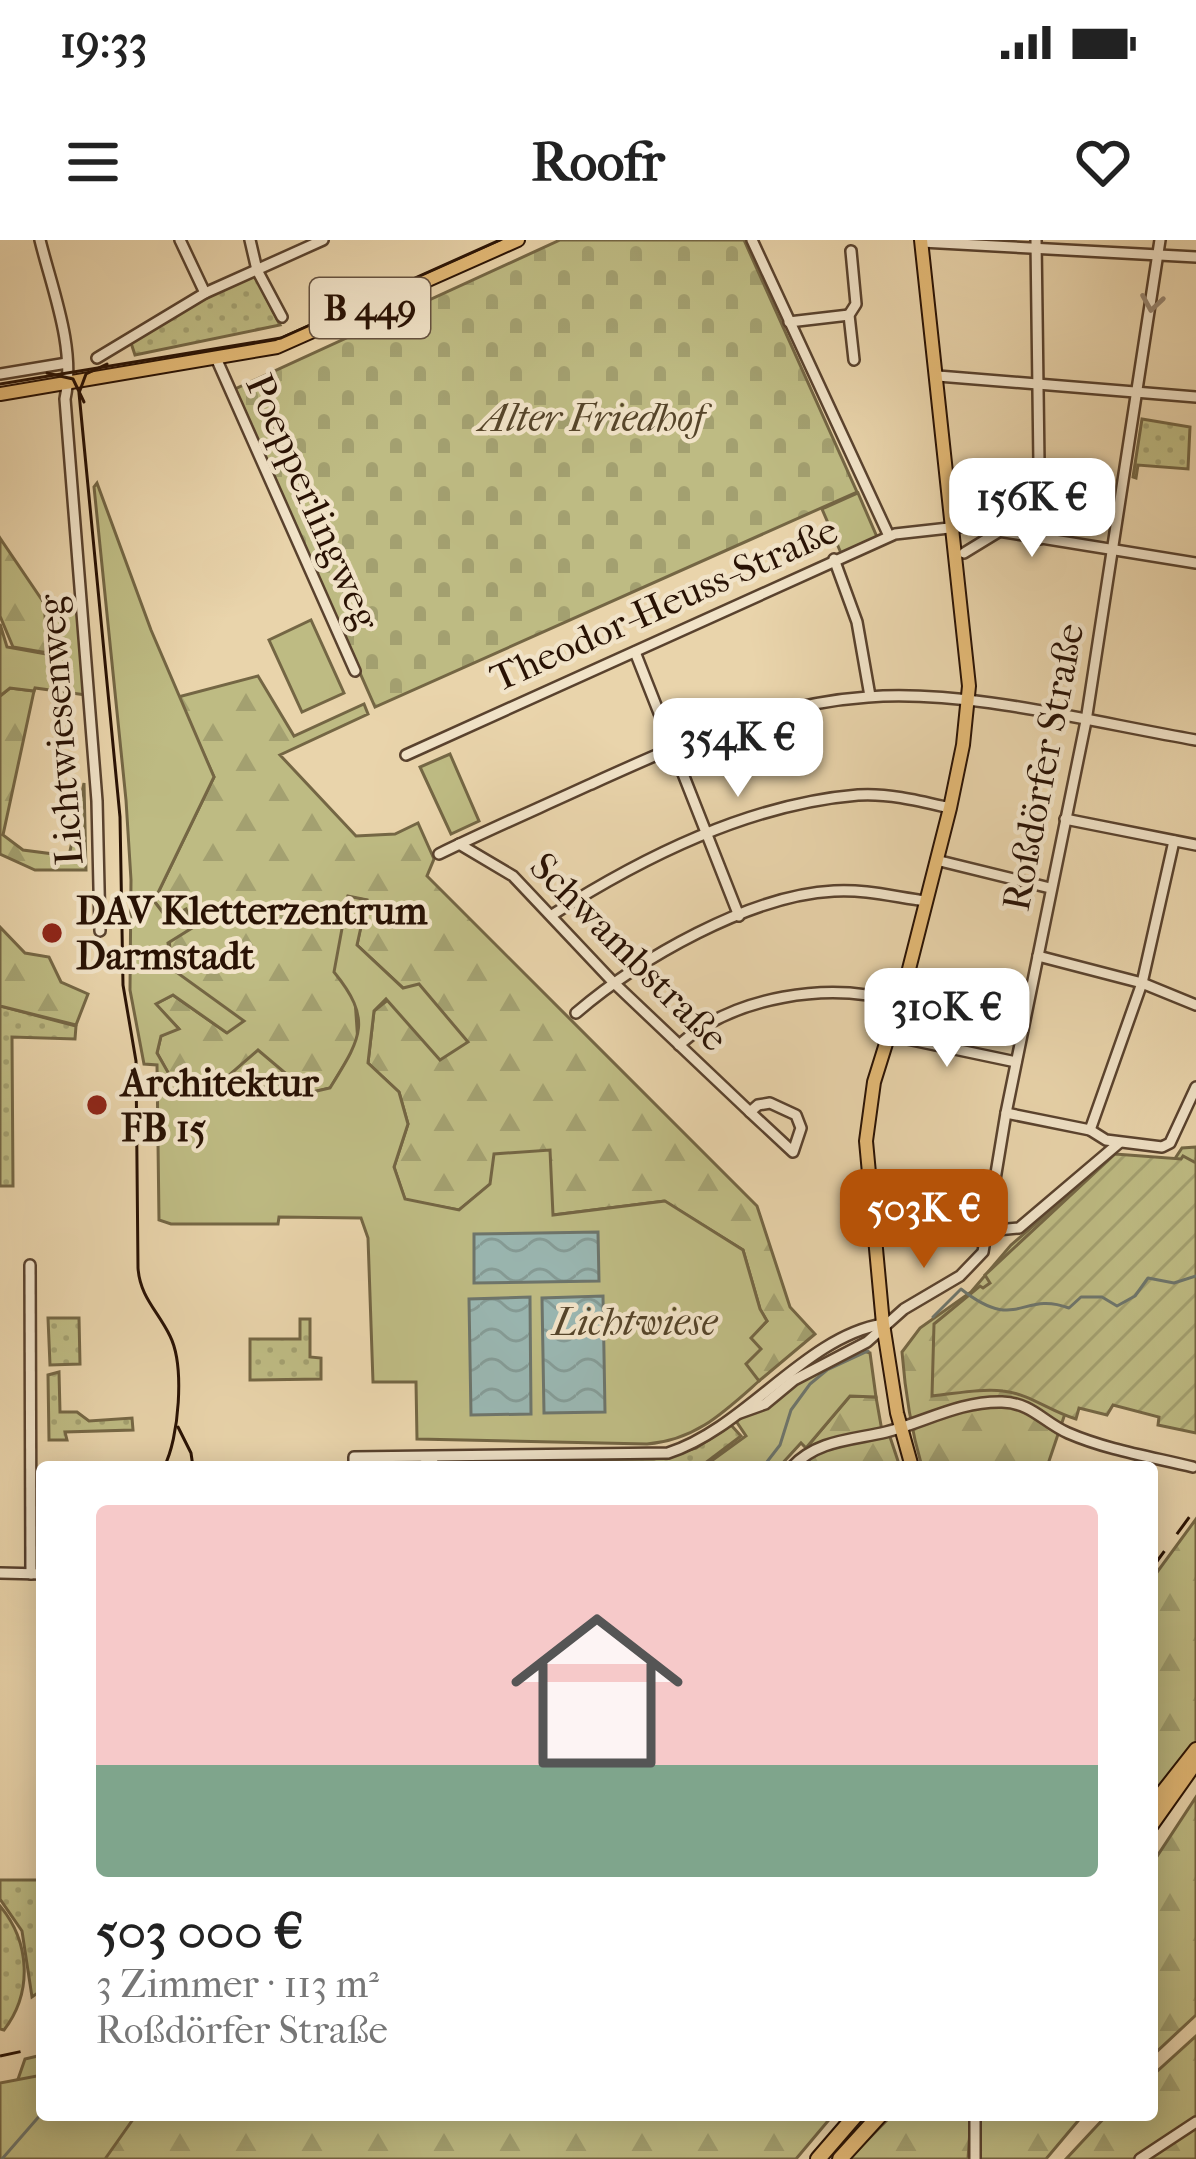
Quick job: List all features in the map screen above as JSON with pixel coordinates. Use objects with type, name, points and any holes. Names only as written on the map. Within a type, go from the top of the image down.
[{"type":"highway","points":[[818,2159],[863,2121]]},
{"type":"highway","points":[[837,2159],[865,2121]]},
{"type":"main road","name":"B 449","points":[[0,394],[297,341],[518,240]]},
{"type":"main road","points":[[910,1461],[883,1324],[866,1141],[874,1082],[950,808],[969,701],[922,241]]},
{"type":"main road","points":[[1158,1797],[1196,1749]]},
{"type":"main road","points":[[1158,1816],[1196,1762]]},
{"type":"street","name":"Lichtwiesenweg","points":[[40,240],[69,383],[65,399],[97,801],[100,931]]},
{"type":"street","points":[[180,240],[206,292]]},
{"type":"street","points":[[250,240],[257,270],[282,317]]},
{"type":"street","points":[[98,358],[206,292],[323,240]]},
{"type":"street","name":"Roßdörfer Straße","points":[[378,1461],[668,1453],[710,1437],[794,1380],[867,1342],[883,1324],[973,1266],[983,1252],[1006,1113],[1086,721],[1160,240]]},
{"type":"street","points":[[754,241],[889,536]]},
{"type":"street","points":[[922,241],[1036,243],[1196,257]]},
{"type":"street","points":[[1036,243],[1040,538]]},
{"type":"street","points":[[850,251],[856,304],[849,315],[854,360]]},
{"type":"street","points":[[789,322],[849,315]]},
{"type":"street","name":"Poepperlingweg","points":[[216,358],[355,671]]},
{"type":"street","points":[[0,374],[67,363]]},
{"type":"street","points":[[938,376],[1196,398]]},
{"type":"street","name":"Theodor-Heuss-Straße","points":[[406,755],[889,536],[953,527],[1000,531],[1196,563]]},
{"type":"street","points":[[964,553],[1000,531]]},
{"type":"street","points":[[834,559],[857,622],[870,696]]},
{"type":"street","points":[[635,652],[739,916]]},
{"type":"street","points":[[439,854],[674,747],[737,721],[795,707],[870,696],[969,701],[1196,740]]},
{"type":"street","points":[[552,914],[637,864],[708,833],[799,806],[861,795],[907,798],[950,808]]},
{"type":"street","points":[[1065,819],[1196,845]]},
{"type":"street","points":[[1090,1130],[1142,983],[1174,841]]},
{"type":"street","name":"Schwambstraße","points":[[459,844],[513,876],[614,982],[679,1045],[750,1112],[793,1152],[801,1128],[796,1115],[770,1103],[750,1112]]},
{"type":"street","points":[[936,860],[1050,888]]},
{"type":"street","points":[[576,1013],[614,982],[681,942],[790,898],[832,890],[926,901]]},
{"type":"street","points":[[1038,956],[1142,983],[1196,1005]]},
{"type":"street","points":[[679,1045],[731,1015],[778,1000],[853,993],[898,1002]]},
{"type":"street","points":[[888,1035],[1016,1062]]},
{"type":"street","points":[[1006,1113],[1090,1130],[1119,1143],[1167,1146],[1196,1088]]},
{"type":"street","points":[[987,1231],[1019,1228],[1119,1143]]},
{"type":"street","points":[[0,1574],[36,1574],[30,1264]]},
{"type":"street","points":[[798,1461],[826,1444],[947,1411],[1002,1402],[1031,1408],[1067,1432],[1193,1467]]},
{"type":"street","points":[[975,2121],[975,2159]]},
{"type":"street","points":[[1140,2159],[1196,2122]]},
{"type":"green space","name":"Alter Friedhof","points":[[560,240],[744,240],[857,492],[375,707],[235,389]]},
{"type":"green space","points":[[255,276],[280,325],[135,355],[130,340],[207,296]]},
{"type":"green space","points":[[1142,419],[1190,427],[1188,469],[1138,465],[1133,477]]},
{"type":"green space","name":"Lichtwiese","points":[[97,483],[151,630],[214,777],[154,901],[167,918],[186,909],[192,928],[168,943],[172,969],[244,1021],[227,1033],[173,995],[156,1004],[179,1029],[161,1036],[157,1053],[178,1090],[200,1087],[209,1068],[227,1077],[258,1050],[284,1072],[266,1086],[287,1098],[330,1088],[358,1030],[354,1004],[334,972],[348,896],[367,900],[357,945],[403,988],[419,984],[468,1042],[440,1060],[386,999],[374,1011],[368,1063],[399,1092],[408,1124],[394,1167],[405,1199],[459,1210],[490,1184],[494,1154],[550,1150],[553,1215],[665,1201],[743,1250],[767,1321],[751,1338],[761,1349],[746,1364],[759,1381],[708,1423],[680,1437],[647,1444],[417,1439],[416,1382],[373,1382],[368,1238],[361,1218],[279,1217],[278,1224],[159,1220],[157,1065],[144,1064],[130,990],[126,800]]},
{"type":"green space","points":[[858,493],[877,537],[841,553],[822,509]]},
{"type":"green space","points":[[0,538],[44,603],[48,653],[13,647],[0,616]]},
{"type":"green space","points":[[80,606],[86,695],[10,688],[0,696],[0,624],[7,647],[46,654],[49,626]]},
{"type":"green space","points":[[311,620],[344,693],[302,712],[269,640]]},
{"type":"green space","points":[[258,676],[294,736],[364,704],[368,714],[280,755],[356,836],[395,834],[418,823],[434,859],[427,876],[757,1206],[790,1307],[815,1334],[759,1381],[745,1365],[755,1345],[750,1338],[767,1321],[743,1250],[664,1201],[553,1215],[491,1184],[459,1210],[405,1200],[394,1167],[408,1124],[399,1092],[368,1063],[374,1011],[403,988],[357,945],[366,900],[348,897],[358,1043],[330,1088],[287,1098],[256,1083],[233,1080],[178,1091],[157,1053],[161,1036],[178,1028],[155,1004],[173,995],[227,1033],[172,969],[167,918],[154,901],[214,777],[178,697]]},
{"type":"green space","points":[[10,688],[34,691],[3,835],[23,850],[69,856],[84,783],[86,870],[35,870],[0,854],[0,696]]},
{"type":"green space","points":[[450,754],[479,821],[451,834],[420,767]]},
{"type":"green space","points":[[0,927],[25,953],[49,957],[61,982],[88,994],[76,1025],[0,1006]]},
{"type":"green space","points":[[0,1006],[76,1026],[75,1039],[12,1037],[13,1186],[0,1186]]},
{"type":"green space","points":[[1196,1147],[1196,1235],[1075,1384],[1049,1461],[921,1461],[902,1352],[920,1328],[971,1292],[1011,1245],[1109,1160],[1172,1163],[1182,1148]]},
{"type":"green space","points":[[1115,1154],[1183,1156],[1196,1163],[1196,1433],[1158,1425],[1159,1417],[1113,1405],[1107,1415],[1079,1408],[1076,1419],[1003,1391],[932,1396],[934,1324],[990,1283],[985,1275]]},
{"type":"green space","points":[[48,1318],[79,1318],[80,1364],[50,1365]]},
{"type":"green space","points":[[300,1319],[310,1319],[310,1357],[321,1358],[321,1379],[250,1380],[250,1339],[300,1339]]},
{"type":"green space","points":[[861,1350],[870,1353],[876,1397],[850,1396],[806,1448],[801,1443],[784,1461],[711,1461],[746,1436],[736,1421]]},
{"type":"green space","points":[[59,1372],[60,1412],[77,1412],[89,1421],[132,1418],[133,1430],[65,1432],[67,1440],[49,1440],[48,1375]]},
{"type":"green space","points":[[850,1396],[876,1397],[882,1431],[890,1437],[898,1461],[808,1461],[815,1454],[806,1448]]},
{"type":"green space","points":[[731,1425],[741,1436],[708,1461],[444,1461],[654,1459],[696,1448]]},
{"type":"green space","points":[[1196,1519],[1196,1749],[1158,1797],[1158,1571]]},
{"type":"green space","points":[[1196,1797],[1196,2015],[1158,2050],[1158,1855]]},
{"type":"green space","points":[[0,1880],[36,1880],[36,1994],[32,1997],[22,1931],[0,1899]]},
{"type":"green space","points":[[0,1906],[17,1935],[24,1967],[20,2000],[4,2030],[0,2029]]},
{"type":"green space","points":[[1196,2036],[1196,2159],[1066,2159],[1101,2121],[1158,2121],[1158,2071]]},
{"type":"green space","points":[[36,2056],[36,2121],[828,2121],[796,2159],[0,2159],[0,2131],[25,2059]]},
{"type":"green space","points":[[36,2076],[36,2121],[132,2121],[105,2159],[0,2159],[0,2083]]},
{"type":"green space","points":[[886,2121],[971,2121],[968,2159],[849,2159]]},
{"type":"green space","points":[[979,2121],[1078,2121],[1046,2159],[980,2159]]},
{"type":"water","points":[[598,1232],[599,1281],[474,1283],[474,1234]]},
{"type":"water","points":[[603,1296],[605,1412],[544,1413],[542,1298]]},
{"type":"water","points":[[530,1297],[531,1414],[471,1415],[469,1299]]},
{"type":"waterway","points":[[933,1317],[961,1289],[980,1302],[1008,1310],[1040,1304],[1069,1308],[1081,1297],[1102,1297],[1117,1306],[1135,1296],[1148,1278],[1174,1283],[1196,1276]]},
{"type":"waterway","points":[[768,1461],[780,1445],[791,1410],[810,1384],[827,1370],[868,1351]]},
{"type":"waterway","points":[[2,2159],[36,2120]]},
{"type":"tram line","points":[[0,384],[281,338],[500,240]]},
{"type":"tram line","points":[[107,364],[86,374],[79,393],[120,817],[123,985],[136,1061],[139,1278],[170,1336],[178,1365],[176,1421],[166,1461]]},
{"type":"tram line","points":[[47,373],[73,379],[84,402]]},
{"type":"tram line","points":[[178,1427],[192,1461]]},
{"type":"railway","points":[[1158,1560],[1196,1508]]},
{"type":"railway","points":[[0,2056],[36,2048]]},
{"type":"place","name":"DAV Kletterzentrum Darmstadt","points":[[52,933]]},
{"type":"place","name":"Architektur FB 15","points":[[97,1105]]}]
